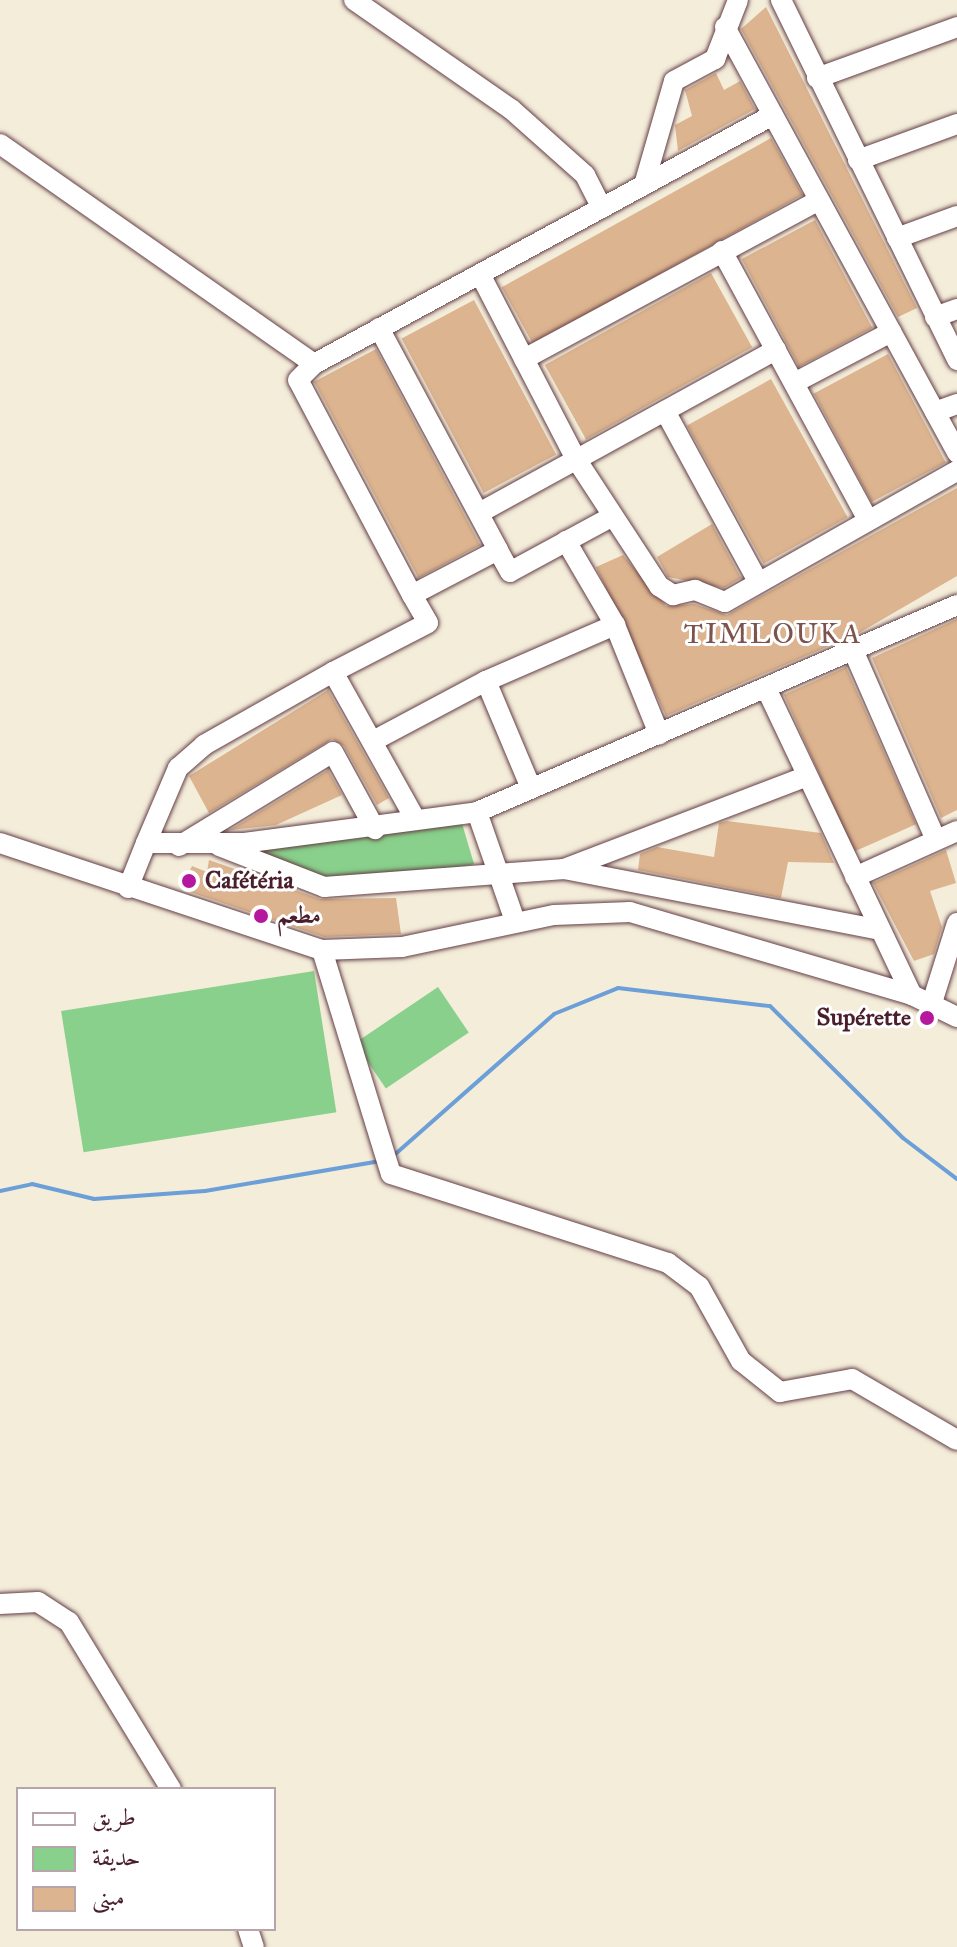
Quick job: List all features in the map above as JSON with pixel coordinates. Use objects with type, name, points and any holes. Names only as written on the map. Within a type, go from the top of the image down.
[{"type":"street","points":[[354,0],[511,109],[585,175],[602,208]]},
{"type":"street","points":[[644,185],[674,81],[715,59],[738,0]]},
{"type":"street","points":[[781,0],[957,360]]},
{"type":"street","points":[[725,27],[957,453]]},
{"type":"street","points":[[817,78],[957,27]]},
{"type":"street","points":[[128,888],[178,768],[195,753],[333,672],[428,623],[298,380],[314,364],[773,115]]},
{"type":"street","points":[[858,160],[957,124]]},
{"type":"street","points":[[0,144],[314,364]]},
{"type":"street","points":[[524,359],[819,200]]},
{"type":"street","points":[[897,238],[957,216]]},
{"type":"street","points":[[722,251],[867,518]]},
{"type":"street","points":[[480,274],[576,459],[659,586],[673,595],[695,590],[725,602],[757,580],[957,471]]},
{"type":"street","points":[[935,317],[957,309]]},
{"type":"street","points":[[379,328],[510,572],[613,516]]},
{"type":"street","points":[[794,383],[891,332]]},
{"type":"street","points":[[479,513],[776,350]]},
{"type":"street","points":[[935,412],[957,404]]},
{"type":"street","points":[[665,411],[757,580]]},
{"type":"street","points":[[566,541],[615,625],[659,734]]},
{"type":"street","points":[[412,595],[498,550]]},
{"type":"street","points":[[146,843],[176,848],[375,829],[414,817],[477,812],[957,605]]},
{"type":"street","points":[[373,741],[486,681],[615,625]]},
{"type":"street","points":[[853,650],[936,840]]},
{"type":"street","points":[[333,672],[414,817]]},
{"type":"street","points":[[486,681],[531,788]]},
{"type":"street","points":[[766,688],[912,995]]},
{"type":"street","points":[[176,848],[333,752],[375,829]]},
{"type":"street","points":[[564,869],[807,776]]},
{"type":"street","points":[[477,812],[515,921]]},
{"type":"street","points":[[855,877],[957,831]]},
{"type":"street","points":[[0,843],[322,950],[402,947],[515,921],[583,912],[652,916],[912,995],[957,1017]]},
{"type":"street","points":[[217,844],[324,887],[564,869],[880,930]]},
{"type":"street","points":[[931,1006],[957,923]]},
{"type":"street","points":[[322,950],[391,1174],[675,1266],[699,1286],[741,1361],[780,1392],[852,1379],[957,1440]]},
{"type":"street","points":[[0,1604],[38,1602],[69,1622],[170,1787]]},
{"type":"green space","points":[[461,820],[474,864],[425,875],[328,885],[251,850]]},
{"type":"green space","points":[[314,971],[336,1112],[84,1152],[61,1011]]},
{"type":"green space","points":[[438,987],[469,1033],[386,1089],[355,1043]]},
{"type":"building","points":[[766,7],[917,308],[898,317],[741,29]]},
{"type":"building","points":[[716,73],[724,90],[740,81],[755,109],[678,151],[675,125],[692,116],[685,90]]},
{"type":"building","points":[[771,138],[803,195],[533,344],[502,287]]},
{"type":"building","points":[[815,220],[872,328],[799,367],[742,259]]},
{"type":"building","points":[[711,273],[752,347],[586,439],[545,365]]},
{"type":"building","points":[[474,300],[556,455],[484,493],[402,338]]},
{"type":"building","points":[[376,349],[480,545],[418,578],[314,382]]},
{"type":"building","points":[[888,354],[946,463],[872,502],[814,393]]},
{"type":"building","points":[[771,379],[848,517],[764,564],[687,426]]},
{"type":"building","points":[[957,488],[957,576],[859,633],[666,716],[596,567],[623,555],[666,606],[694,604],[727,615]]},
{"type":"building","points":[[712,524],[741,578],[724,588],[668,577],[657,557]]},
{"type":"building","points":[[957,619],[957,810],[941,818],[872,658]]},
{"type":"building","points":[[846,667],[916,824],[854,852],[784,695]]},
{"type":"building","points":[[328,690],[389,798],[377,805],[344,746],[332,739],[209,813],[189,776]]},
{"type":"building","points":[[328,770],[342,795],[276,825],[230,830]]},
{"type":"building","points":[[727,821],[821,833],[834,863],[788,862],[781,898],[638,870],[640,854],[657,847],[714,857],[719,823]]},
{"type":"building","points":[[946,850],[956,883],[930,891],[942,927],[934,954],[914,961],[873,883]]},
{"type":"building","points":[[209,860],[320,899],[396,898],[401,934],[324,937],[181,889],[192,866],[207,872]]},
{"type":"waterway","points":[[392,1157],[554,1014],[618,988],[770,1006],[903,1138],[957,1179]]},
{"type":"waterway","points":[[0,1191],[32,1184],[94,1199],[205,1191],[380,1161]]},
{"type":"place","name":"Cafétéria","points":[[189,881]]},
{"type":"place","name":"مطعم","points":[[261,916]]},
{"type":"place","name":"Supérette","points":[[927,1018]]},
{"type":"district","name":"TIMLOUKA","points":[[773,634]]}]
